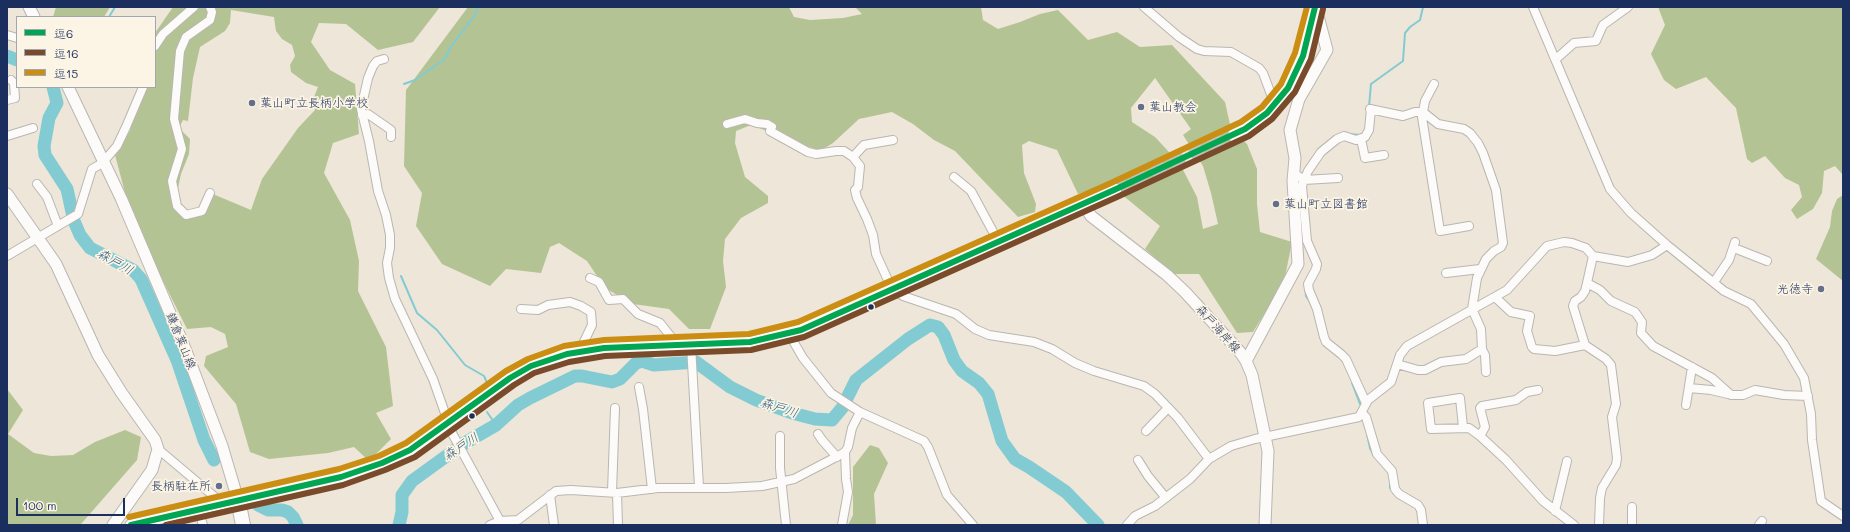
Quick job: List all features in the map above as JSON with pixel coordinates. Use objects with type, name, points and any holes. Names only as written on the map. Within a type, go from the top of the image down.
[{"type":"highway","points":[[1235,135],[1257,121],[1275,105],[1288,88],[1297,72],[1303,56],[1314,9]]},
{"type":"highway","points":[[245,525],[238,500],[272,494],[367,469],[396,457],[410,450],[510,378],[548,359],[580,350],[750,342],[790,334],[1114,190]]},
{"type":"main road","points":[[29,7],[34,16]]},
{"type":"main road","points":[[1246,361],[1298,264],[1293,181],[1299,177],[1294,158],[1290,130],[1299,99],[1327,50],[1320,20],[1314,9]]},
{"type":"main road","name":"鎌倉葉山線","points":[[68,88],[184,346],[222,446],[238,500]]},
{"type":"main road","points":[[7,194],[59,270],[98,355],[127,401],[152,432],[158,449],[152,470],[113,525]]},
{"type":"main road","name":"森戸海岸線","points":[[1083,203],[1091,216],[1167,275],[1240,352],[1246,361],[1252,375],[1266,436],[1268,465],[1266,525]]},
{"type":"main road","points":[[131,525],[238,500]]},
{"type":"street","points":[[156,44],[163,34],[194,7]]},
{"type":"street","points":[[210,7],[212,12],[210,20],[186,37],[181,46],[174,119],[182,149],[172,181],[177,206],[180,211],[186,215],[202,211],[210,193]]},
{"type":"street","points":[[1144,7],[1179,37],[1197,49],[1204,51],[1231,52],[1259,68],[1263,73],[1275,105]]},
{"type":"street","points":[[1533,7],[1610,189],[1631,213],[1667,245],[1734,297],[1751,304],[1776,333],[1804,378],[1811,414],[1812,440],[1821,501],[1843,516]]},
{"type":"street","points":[[1556,59],[1574,43],[1596,41],[1604,25],[1628,7]]},
{"type":"street","points":[[384,59],[377,61],[373,66],[368,78],[361,109],[369,141],[378,191],[386,215],[390,235],[388,263],[389,278],[395,299],[433,379],[448,423],[500,521]]},
{"type":"street","points":[[7,100],[15,98],[14,83],[11,80]]},
{"type":"street","points":[[1434,84],[1425,101],[1422,117],[1440,231],[1469,226]]},
{"type":"street","points":[[7,256],[78,214],[92,169],[102,163],[117,146],[143,88]]},
{"type":"street","points":[[1361,140],[1369,130],[1370,109],[1403,116],[1415,112],[1423,112],[1438,124],[1464,129],[1470,133],[1478,143],[1496,190],[1503,243],[1501,247],[1490,254],[1480,269],[1472,309],[1481,330],[1482,349],[1485,355],[1486,372]]},
{"type":"street","points":[[362,115],[368,114],[391,130],[391,137]]},
{"type":"street","points":[[727,124],[745,119],[757,123],[767,124],[772,127],[770,131],[808,152],[816,154],[844,151],[853,157],[860,166],[858,187],[855,190],[857,198],[873,235],[876,254],[892,289],[903,296],[956,314],[975,329],[989,335],[1034,342],[1052,349],[1075,363],[1094,371],[1144,386],[1178,418],[1209,459]]},
{"type":"street","points":[[7,136],[33,128]]},
{"type":"street","points":[[1299,177],[1308,171],[1321,152],[1337,139],[1344,136],[1361,140]]},
{"type":"street","points":[[853,157],[864,145],[893,140]]},
{"type":"street","points":[[1361,140],[1365,158],[1384,155]]},
{"type":"street","points":[[954,177],[971,191],[998,241]]},
{"type":"street","points":[[1299,177],[1338,178]]},
{"type":"street","points":[[1299,177],[1302,186],[1307,241],[1317,264],[1308,284],[1308,290],[1317,309],[1326,342],[1342,354],[1346,359],[1366,403]]},
{"type":"street","points":[[38,184],[47,197],[58,226]]},
{"type":"street","points":[[1126,525],[1135,516],[1166,498],[1190,479],[1209,459],[1231,446],[1266,436],[1356,418],[1362,413],[1366,403],[1372,396],[1391,382],[1400,354],[1407,346],[1472,309],[1496,298],[1507,290],[1546,246],[1564,242],[1572,243],[1586,248],[1593,256],[1628,262],[1652,255],[1667,245]]},
{"type":"street","points":[[1714,282],[1729,260],[1735,245],[1767,261]]},
{"type":"street","points":[[1593,256],[1585,291],[1581,297],[1575,301],[1573,306],[1585,345],[1606,359],[1611,365],[1616,404],[1612,417],[1617,458],[1616,466],[1602,488],[1599,525]]},
{"type":"street","points":[[1446,273],[1480,269]]},
{"type":"street","points":[[590,278],[599,282],[609,300],[623,299],[638,314],[660,323],[672,338],[675,345]]},
{"type":"street","points":[[1587,283],[1600,290],[1611,301],[1635,312],[1642,322],[1641,333],[1653,346],[1712,378],[1731,395]]},
{"type":"street","points":[[1496,298],[1511,312],[1530,316],[1527,331],[1532,348],[1555,351],[1585,345]]},
{"type":"street","points":[[521,309],[538,310],[548,305],[570,302],[582,306],[591,312],[592,325],[580,350]]},
{"type":"street","points":[[790,334],[813,371],[831,393],[840,401],[860,412],[924,441],[947,496],[973,525]]},
{"type":"street","points":[[691,345],[699,487]]},
{"type":"street","points":[[1397,364],[1418,370],[1424,370],[1441,362],[1466,359],[1482,349]]},
{"type":"street","points":[[1686,405],[1692,367]]},
{"type":"street","points":[[639,387],[652,489]]},
{"type":"street","points":[[1689,388],[1710,390],[1731,395],[1743,395],[1755,390],[1784,395],[1808,396]]},
{"type":"street","points":[[1480,436],[1485,427],[1480,408],[1482,406],[1516,400],[1527,392],[1538,390]]},
{"type":"street","points":[[1462,427],[1460,398],[1428,403],[1431,429],[1469,428],[1506,460],[1543,501],[1574,525]]},
{"type":"street","points":[[615,408],[615,493],[618,525]]},
{"type":"street","points":[[1146,431],[1168,408]]},
{"type":"street","points":[[842,525],[848,492],[845,452],[852,428],[860,412]]},
{"type":"street","points":[[1362,413],[1366,417],[1377,454],[1392,471],[1395,489],[1399,494],[1418,505],[1421,510],[1423,525]]},
{"type":"street","points":[[818,434],[837,457]]},
{"type":"street","points":[[780,436],[786,525]]},
{"type":"street","points":[[158,449],[222,503]]},
{"type":"street","points":[[490,525],[500,521],[519,523],[556,491],[571,490],[615,493],[652,489],[755,487],[782,482],[805,474],[845,452]]},
{"type":"street","points":[[1138,460],[1148,476],[1166,498]]},
{"type":"street","points":[[1555,511],[1567,461]]},
{"type":"street","points":[[550,495],[554,525]]},
{"type":"street","points":[[1632,507],[1632,525]]},
{"type":"street","points":[[198,509],[203,525]]},
{"type":"green space","points":[[56,7],[110,7],[105,16],[53,16]]},
{"type":"green space","points":[[173,7],[440,7],[413,42],[378,50],[346,24],[319,23],[311,42],[330,70],[355,84],[359,134],[333,143],[324,173],[350,220],[359,261],[358,291],[386,347],[393,406],[376,413],[391,439],[369,461],[354,447],[328,453],[269,459],[250,452],[236,404],[204,366],[206,356],[228,347],[225,334],[211,327],[187,329],[146,247],[127,200],[115,155],[130,131],[138,88],[156,88],[156,32]],"holes":[[[231,10],[274,17],[276,31],[282,39],[292,45],[295,56],[290,65],[291,72],[306,83],[318,87],[314,97],[315,110],[298,128],[262,179],[251,210],[208,192],[202,205],[196,211],[187,211],[182,208],[177,193],[181,174],[189,154],[190,139],[179,128],[183,120],[188,121],[193,78],[200,47],[225,31],[230,23]]]},
{"type":"green space","points":[[468,7],[789,7],[794,17],[810,20],[843,18],[862,14],[855,7],[981,7],[983,20],[998,29],[1040,14],[1058,10],[1088,40],[1117,32],[1140,47],[1172,45],[1225,102],[1231,129],[1247,144],[1257,169],[1257,204],[1260,232],[1292,242],[1284,282],[1253,332],[1237,333],[1199,274],[1174,274],[1145,249],[1160,226],[1109,184],[1078,194],[1057,150],[1029,141],[1022,145],[1024,173],[1036,204],[1035,212],[1018,217],[955,151],[934,140],[913,124],[892,112],[859,119],[833,143],[820,151],[751,125],[736,131],[735,143],[745,177],[768,196],[768,203],[741,218],[725,239],[723,261],[726,287],[710,329],[689,329],[669,309],[633,304],[605,288],[587,261],[559,243],[550,247],[541,273],[506,269],[490,286],[442,264],[416,226],[422,193],[404,166],[406,90]],"holes":[[[1155,78],[1191,129],[1183,135],[1203,166],[1218,224],[1203,229],[1197,197],[1180,164],[1155,137],[1132,122],[1131,108]]]},
{"type":"green space","points":[[1658,7],[1843,7],[1843,175],[1835,166],[1824,171],[1822,193],[1813,209],[1797,219],[1791,210],[1802,197],[1799,185],[1785,178],[1765,156],[1752,163],[1747,159],[1736,108],[1706,77],[1676,89],[1664,80],[1651,54],[1665,25]]},
{"type":"green space","points":[[1843,195],[1843,281],[1816,259],[1830,227],[1832,211],[1837,199]]},
{"type":"green space","points":[[7,389],[23,410],[8,434],[34,453],[51,456],[73,455],[95,442],[125,430],[141,437],[137,460],[81,524],[7,525]]},
{"type":"green space","points":[[870,445],[879,448],[888,463],[874,494],[876,525],[848,525],[853,515],[853,467]]},
{"type":"waterway","points":[[110,16],[115,7]]},
{"type":"waterway","points":[[404,84],[415,80],[445,59],[450,48],[475,15],[478,7]]},
{"type":"waterway","points":[[1369,107],[1371,84],[1403,61],[1405,33],[1410,27],[1420,20],[1423,7]]},
{"type":"waterway","name":"森戸川","points":[[7,56],[16,60]]},
{"type":"waterway","name":"森戸川","points":[[53,88],[57,103],[49,118],[44,146],[45,155],[67,189],[74,221],[80,235],[90,248],[133,270],[141,279],[177,360],[204,440],[214,460]]},
{"type":"waterway","points":[[1349,134],[1360,135]]},
{"type":"waterway","points":[[401,276],[417,313],[437,330],[465,365],[484,376],[488,385]]},
{"type":"waterway","points":[[1305,286],[1306,296],[1310,302]]},
{"type":"waterway","name":"森戸川","points":[[399,525],[402,512],[402,495],[412,481],[463,444],[496,425],[518,405],[575,376],[612,382],[620,379],[636,363],[642,361],[654,365],[696,362],[730,387],[756,400],[792,413],[815,419],[832,420],[842,408],[856,380],[908,339],[930,325],[938,327],[944,335],[954,360],[962,371],[979,383],[988,394],[1002,441],[1015,459],[1066,492],[1098,525]]},
{"type":"waterway","points":[[1352,383],[1360,404]]},
{"type":"waterway","points":[[487,412],[496,425]]},
{"type":"waterway","points":[[1367,434],[1370,448],[1374,456]]},
{"type":"waterway","points":[[1390,482],[1390,488],[1397,497]]},
{"type":"waterway","name":"森戸川","points":[[258,505],[268,510],[282,510],[288,512],[293,517],[297,525]]},
{"type":"tunnel","points":[[1114,190],[1235,135]]},
{"type":"transit line","name":"逗15","points":[[129,517],[339,469],[379,456],[406,443],[506,371],[528,359],[564,346],[604,340],[749,334],[798,322],[1111,183],[1241,122],[1262,107],[1281,84],[1295,53],[1307,7]]},
{"type":"transit line","name":"逗6","points":[[131,525],[341,477],[382,463],[410,450],[510,378],[531,366],[567,354],[604,348],[750,342],[801,330],[1114,190],[1245,129],[1267,113],[1288,88],[1303,56],[1315,7]]},
{"type":"transit line","name":"逗16","points":[[166,525],[343,485],[385,470],[415,457],[514,385],[534,373],[569,362],[605,356],[751,350],[804,337],[1117,197],[1249,136],[1272,119],[1295,92],[1311,59],[1323,9]]},
{"type":"place","name":"葉山町立長柄小学校","points":[[252,103]]},
{"type":"place","name":"葉山教会","points":[[1141,107]]},
{"type":"place","name":"葉山町立図書館","points":[[1276,204]]},
{"type":"place","name":"光徳寺","points":[[1821,289]]},
{"type":"place","name":"長柄駐在所","points":[[219,486]]}]
